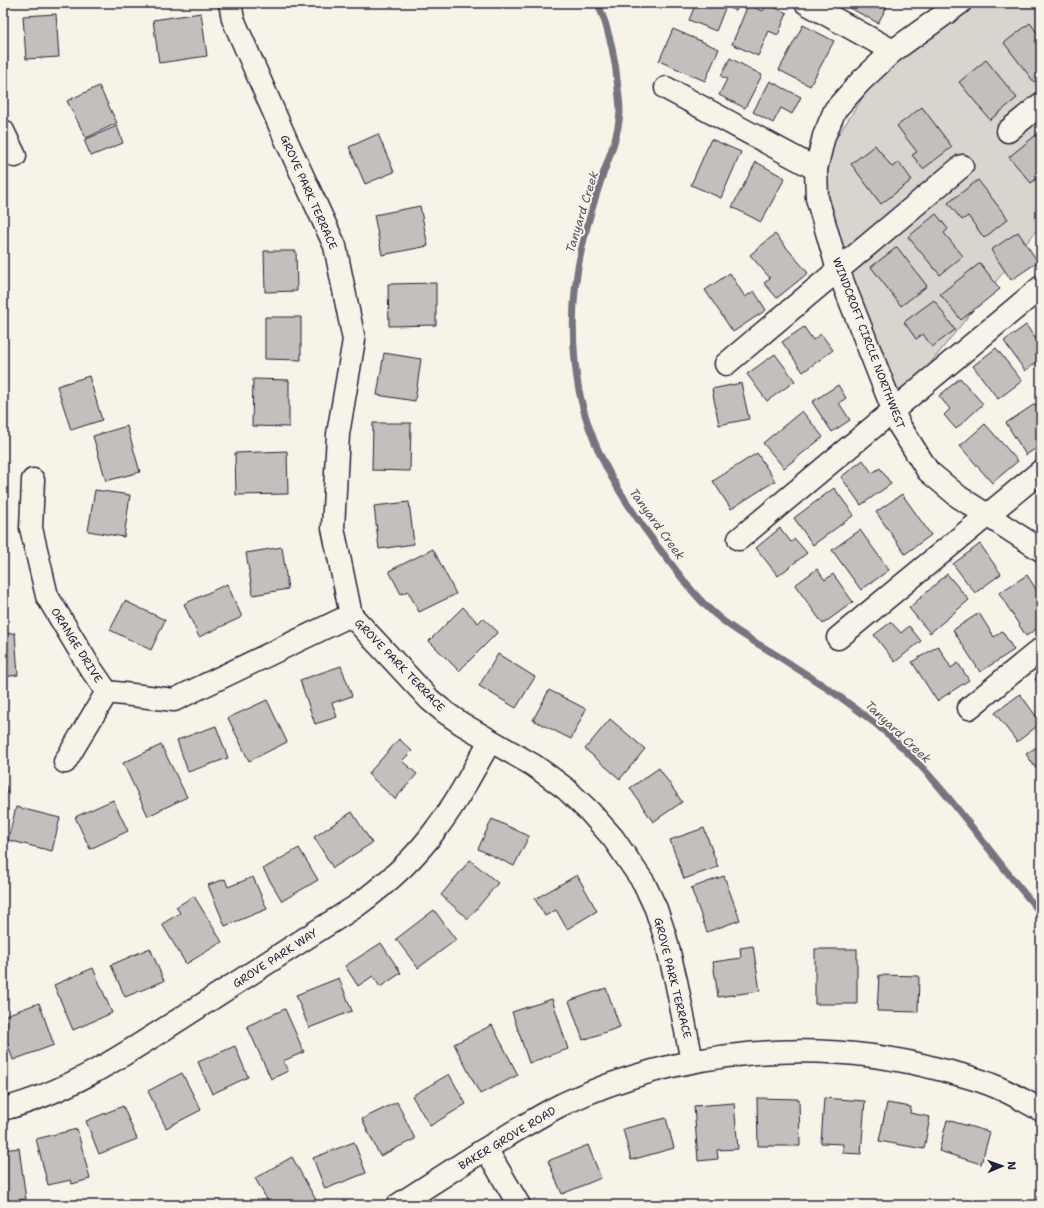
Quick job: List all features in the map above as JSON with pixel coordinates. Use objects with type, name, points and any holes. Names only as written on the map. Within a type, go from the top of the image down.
[{"type":"street","name":"GROVE PARK TERRACE","points":[[230,3],[233,19],[335,246],[353,332],[354,340],[338,434],[333,528],[351,615],[430,700],[457,721],[533,765],[566,789],[590,812],[630,860],[644,883],[656,909],[665,936],[676,981],[692,1061]]},
{"type":"street","points":[[806,3],[893,51]]},
{"type":"street","name":"WINDCROFT CIRCLE NORTHWEST","points":[[960,3],[893,51],[861,81],[835,110],[824,136],[816,169],[817,198],[838,270],[899,425],[928,471],[959,498],[1041,550]]},
{"type":"street","points":[[666,88],[816,169]]},
{"type":"street","points":[[1008,131],[1041,104]]},
{"type":"street","points":[[3,131],[15,156]]},
{"type":"street","points":[[726,364],[962,166]]},
{"type":"street","points":[[739,540],[1041,287]]},
{"type":"street","points":[[838,638],[1041,471]]},
{"type":"street","name":"ORANGE DRIVE","points":[[33,480],[31,528],[47,596],[89,666],[107,692],[174,700],[351,615]]},
{"type":"street","points":[[969,708],[1041,649]]},
{"type":"street","points":[[65,762],[107,692]]},
{"type":"street","name":"GROVE PARK WAY","points":[[3,1109],[51,1094],[97,1071],[374,894],[408,862],[436,830],[450,810],[490,741]]},
{"type":"street","name":"BAKER GROVE ROAD","points":[[398,1205],[533,1120],[563,1104],[625,1079],[692,1061],[753,1053],[814,1051],[871,1056],[926,1065],[976,1080],[1000,1088],[1041,1110]]},
{"type":"street","points":[[486,1149],[519,1205]]},
{"type":"shaded area","points":[[962,3],[1041,3],[1041,225],[893,410],[816,169],[893,51]]},
{"type":"building","points":[[696,3],[740,3],[736,11],[726,6],[716,31],[689,20]]},
{"type":"building","points":[[853,3],[889,3],[878,23],[850,8]]},
{"type":"building","points":[[766,4],[787,13],[778,35],[769,31],[758,56],[732,44],[748,5],[763,11]]},
{"type":"building","points":[[201,13],[207,56],[159,63],[153,20]]},
{"type":"building","points":[[56,14],[59,57],[26,59],[23,16]]},
{"type":"building","points":[[1030,23],[1041,38],[1041,77],[1034,82],[1004,43]]},
{"type":"building","points":[[803,25],[834,41],[810,86],[779,70]]},
{"type":"building","points":[[673,29],[719,49],[705,81],[659,61]]},
{"type":"building","points":[[730,58],[762,75],[745,108],[719,95],[727,79],[721,76]]},
{"type":"building","points":[[986,60],[1017,98],[990,120],[959,82]]},
{"type":"building","points":[[770,81],[801,97],[792,114],[781,108],[773,123],[753,112]]},
{"type":"building","points":[[99,86],[117,123],[86,138],[67,101]]},
{"type":"building","points":[[922,107],[952,147],[923,169],[912,155],[917,152],[897,126]]},
{"type":"building","points":[[117,126],[123,143],[91,156],[84,140]]},
{"type":"building","points":[[1041,131],[1041,175],[1031,183],[1009,157]]},
{"type":"building","points":[[378,134],[394,172],[365,184],[349,147]]},
{"type":"building","points":[[711,139],[741,152],[721,198],[691,185]]},
{"type":"building","points":[[875,145],[892,167],[899,162],[912,180],[881,204],[851,164]]},
{"type":"building","points":[[756,162],[785,178],[761,222],[732,207]]},
{"type":"building","points":[[978,180],[1008,219],[984,238],[968,216],[962,220],[948,203]]},
{"type":"building","points":[[420,206],[428,246],[382,255],[374,215]]},
{"type":"building","points":[[936,214],[948,229],[944,233],[963,256],[940,275],[908,237]]},
{"type":"building","points":[[1018,232],[1038,262],[1011,280],[991,250]]},
{"type":"building","points":[[775,234],[808,273],[777,298],[764,283],[770,278],[750,255]]},
{"type":"building","points":[[897,247],[927,286],[901,306],[871,267]]},
{"type":"building","points":[[264,251],[296,251],[297,291],[265,292]]},
{"type":"building","points":[[980,263],[1000,289],[961,320],[940,294]]},
{"type":"building","points":[[730,273],[745,297],[754,291],[766,310],[733,332],[705,290]]},
{"type":"building","points":[[436,283],[436,325],[389,326],[388,284]]},
{"type":"building","points":[[934,300],[955,330],[932,347],[923,334],[916,339],[904,322]]},
{"type":"building","points":[[265,317],[301,317],[301,360],[265,359]]},
{"type":"building","points":[[1026,325],[1035,338],[1041,333],[1041,359],[1025,371],[1004,341]]},
{"type":"building","points":[[804,327],[813,340],[821,334],[833,350],[803,372],[782,342]]},
{"type":"building","points":[[996,348],[1022,381],[998,399],[973,366]]},
{"type":"building","points":[[384,353],[421,359],[415,401],[377,395]]},
{"type":"building","points":[[775,354],[795,381],[767,401],[747,374]]},
{"type":"building","points":[[89,376],[102,420],[71,430],[57,386]]},
{"type":"building","points":[[960,378],[983,404],[956,429],[944,415],[950,409],[939,396]]},
{"type":"building","points":[[253,379],[289,380],[289,427],[252,426]]},
{"type":"building","points":[[741,383],[749,419],[719,425],[712,389]]},
{"type":"building","points":[[838,385],[846,398],[839,403],[850,420],[832,432],[812,402]]},
{"type":"building","points":[[1035,404],[1041,413],[1041,420],[1039,422],[1041,425],[1041,445],[1026,455],[1006,423]]},
{"type":"building","points":[[802,411],[823,437],[784,468],[763,443]]},
{"type":"building","points":[[373,423],[411,423],[410,471],[372,470]]},
{"type":"building","points":[[985,424],[1018,461],[992,483],[960,446]]},
{"type":"building","points":[[127,426],[140,472],[106,481],[93,436]]},
{"type":"building","points":[[287,451],[288,494],[236,495],[235,453]]},
{"type":"building","points":[[757,453],[775,481],[731,509],[713,481]]},
{"type":"building","points":[[863,460],[872,473],[880,468],[891,484],[861,505],[841,477]]},
{"type":"building","points":[[834,488],[854,515],[813,545],[794,518]]},
{"type":"building","points":[[95,490],[130,495],[124,537],[88,531]]},
{"type":"building","points":[[902,494],[931,535],[905,554],[876,512]]},
{"type":"building","points":[[409,502],[414,544],[379,549],[374,506]]},
{"type":"building","points":[[780,528],[791,542],[795,539],[807,553],[778,576],[756,548]]},
{"type":"building","points":[[860,530],[889,570],[861,590],[832,550]]},
{"type":"building","points":[[980,544],[1001,574],[975,593],[953,564]]},
{"type":"building","points":[[282,547],[288,589],[253,595],[246,553]]},
{"type":"building","points":[[433,549],[456,594],[419,612],[408,591],[401,594],[389,571]]},
{"type":"building","points":[[817,569],[825,580],[833,574],[853,602],[823,624],[795,585]]},
{"type":"building","points":[[947,574],[969,600],[930,633],[909,608]]},
{"type":"building","points":[[1027,575],[1041,597],[1041,626],[1026,636],[999,593]]},
{"type":"building","points":[[227,584],[242,617],[199,637],[184,604]]},
{"type":"building","points":[[125,601],[165,620],[151,650],[110,630]]},
{"type":"building","points":[[463,607],[478,623],[483,618],[498,632],[459,671],[429,641]]},
{"type":"building","points":[[979,613],[994,637],[1002,631],[1014,650],[980,672],[953,630]]},
{"type":"building","points":[[891,622],[901,633],[909,626],[921,641],[895,662],[874,635]]},
{"type":"building","points":[[15,633],[18,675],[3,677],[3,634]]},
{"type":"building","points":[[938,646],[951,668],[958,663],[969,680],[937,701],[912,662]]},
{"type":"building","points":[[498,654],[535,677],[516,708],[479,686]]},
{"type":"building","points":[[341,666],[352,696],[332,703],[337,717],[315,724],[300,680]]},
{"type":"building","points":[[1041,675],[1041,689],[1035,679]]},
{"type":"building","points":[[549,690],[586,709],[571,739],[533,720]]},
{"type":"building","points":[[1020,694],[1041,723],[1017,742],[995,713]]},
{"type":"building","points":[[267,700],[287,742],[249,761],[228,718]]},
{"type":"building","points":[[610,719],[645,749],[620,779],[585,749]]},
{"type":"building","points":[[216,726],[228,758],[188,772],[177,740]]},
{"type":"building","points":[[399,739],[412,751],[402,761],[417,774],[395,799],[368,774]]},
{"type":"building","points":[[1041,744],[1041,776],[1026,754]]},
{"type":"building","points":[[161,745],[187,797],[148,816],[123,763]]},
{"type":"building","points":[[659,768],[682,802],[653,822],[630,788]]},
{"type":"building","points":[[3,778],[8,792],[3,794]]},
{"type":"building","points":[[113,800],[128,831],[90,849],[75,817]]},
{"type":"building","points":[[16,807],[60,818],[52,851],[8,840]]},
{"type":"building","points":[[352,812],[372,843],[333,868],[314,837]]},
{"type":"building","points":[[492,819],[529,836],[514,866],[478,849]]},
{"type":"building","points":[[704,828],[718,867],[684,879],[670,840]]},
{"type":"building","points":[[299,848],[318,880],[282,901],[263,869]]},
{"type":"building","points":[[470,860],[498,883],[468,919],[441,895]]},
{"type":"building","points":[[577,875],[597,911],[567,929],[556,910],[545,916],[535,899]]},
{"type":"building","points":[[724,876],[740,920],[707,932],[691,888]]},
{"type":"building","points":[[253,877],[267,909],[225,926],[208,885],[225,879],[228,887]]},
{"type":"building","points":[[194,896],[222,942],[186,964],[162,924],[180,913],[176,907]]},
{"type":"building","points":[[434,910],[456,940],[418,968],[396,939]]},
{"type":"building","points":[[381,943],[401,973],[380,987],[373,976],[358,986],[345,966]]},
{"type":"building","points":[[753,946],[760,991],[718,997],[713,962],[741,958],[740,948]]},
{"type":"building","points":[[150,948],[164,981],[125,997],[111,965]]},
{"type":"building","points":[[815,949],[857,949],[857,1004],[815,1004]]},
{"type":"building","points":[[93,968],[112,1013],[73,1030],[54,985]]},
{"type":"building","points":[[879,975],[919,976],[918,1012],[877,1011]]},
{"type":"building","points":[[339,978],[352,1011],[309,1028],[296,995]]},
{"type":"building","points":[[606,988],[620,1027],[583,1040],[569,1001]]},
{"type":"building","points":[[552,999],[568,1049],[529,1063],[512,1012]]},
{"type":"building","points":[[39,1003],[54,1045],[13,1060],[3,1030],[3,1016]]},
{"type":"building","points":[[285,1009],[304,1052],[283,1061],[288,1071],[271,1079],[247,1026]]},
{"type":"building","points":[[492,1025],[518,1075],[480,1094],[454,1044]]},
{"type":"building","points":[[235,1046],[248,1077],[212,1094],[198,1062]]},
{"type":"building","points":[[182,1073],[201,1110],[166,1128],[148,1091]]},
{"type":"building","points":[[449,1074],[466,1104],[430,1126],[412,1096]]},
{"type":"building","points":[[757,1098],[799,1099],[800,1146],[758,1146]]},
{"type":"building","points":[[824,1098],[865,1101],[861,1154],[843,1153],[843,1144],[821,1143]]},
{"type":"building","points":[[397,1102],[415,1139],[380,1156],[362,1119]]},
{"type":"building","points":[[734,1103],[738,1149],[717,1150],[718,1159],[698,1161],[694,1106]]},
{"type":"building","points":[[887,1103],[911,1107],[910,1113],[930,1117],[924,1149],[879,1141]]},
{"type":"building","points":[[123,1106],[137,1139],[99,1154],[86,1121]]},
{"type":"building","points":[[666,1118],[674,1148],[631,1160],[623,1129]]},
{"type":"building","points":[[947,1120],[990,1132],[981,1164],[939,1151]]},
{"type":"building","points":[[77,1129],[90,1179],[72,1184],[71,1180],[48,1185],[36,1139]]},
{"type":"building","points":[[354,1142],[366,1173],[325,1189],[313,1158]]},
{"type":"building","points":[[588,1145],[601,1178],[562,1194],[548,1161]]},
{"type":"building","points":[[19,1148],[26,1199],[3,1202],[3,1150]]},
{"type":"building","points":[[292,1157],[316,1200],[307,1205],[270,1205],[255,1178]]},
{"type":"waterway","name":"Tanyard Creek","points":[[598,3],[609,34],[614,56],[620,112],[615,141],[593,204],[581,250],[574,298],[573,330],[575,362],[585,416],[605,465],[618,489],[648,534],[702,602],[731,627],[797,668],[888,734],[939,786],[1041,913]]}]
